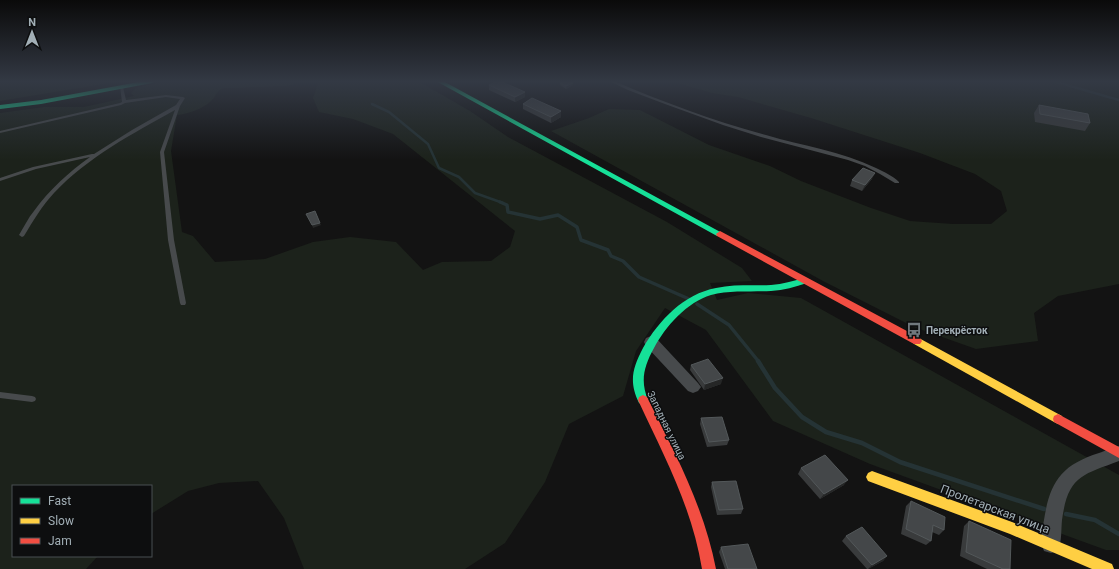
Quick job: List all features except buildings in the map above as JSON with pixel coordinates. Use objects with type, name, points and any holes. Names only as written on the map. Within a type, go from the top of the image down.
[{"type":"street","points":[[487,108],[1118,453]]},
{"type":"street","name":"Западная улица","points":[[709,569],[707,553],[694,505],[638,393],[638,372],[650,342],[675,312],[706,293],[738,288],[780,287],[804,281]]},
{"type":"street","points":[[650,342],[693,387]]},
{"type":"street","points":[[1051,544],[1052,517],[1065,480],[1080,467],[1106,460],[1118,453]]},
{"type":"street","name":"Пролетарская улица","points":[[872,477],[960,508],[1051,544],[1107,569]]},
{"type":"lane","points":[[0,132],[101,108]]},
{"type":"lane","points":[[22,235],[32,215],[49,195],[94,155],[175,108]]},
{"type":"lane","points":[[177,108],[162,152],[171,240],[183,303]]},
{"type":"lane","points":[[682,108],[762,136],[871,165],[897,182]]},
{"type":"lane","points":[[0,180],[35,168],[94,155]]},
{"type":"lane","points":[[0,395],[32,399]]},
{"type":"shaded area","points":[[40,108],[202,108],[177,115],[171,151],[182,232],[193,236],[215,262],[265,259],[313,242],[350,237],[396,242],[423,270],[442,262],[491,261],[510,247],[515,231],[393,134],[353,119],[319,112],[317,108],[464,108],[508,137],[667,222],[742,268],[752,281],[710,283],[717,300],[748,293],[801,298],[1119,475],[1119,550],[1106,550],[870,464],[773,421],[706,330],[665,308],[636,351],[623,396],[569,424],[545,482],[505,543],[465,569],[304,569],[284,518],[258,481],[219,483],[188,491],[152,513],[152,485],[12,485],[12,557],[97,557],[86,569],[0,569],[0,113]]},
{"type":"shaded area","points":[[775,108],[1119,108],[1119,284],[1058,296],[1034,313],[1038,341],[976,349],[914,327],[823,281],[551,131],[589,118],[609,109],[640,110],[709,145],[770,166],[801,181],[871,208],[910,221],[953,224],[991,224],[1007,211],[1001,191],[975,174],[920,153]]},
{"type":"waterway","points":[[380,108],[389,112],[428,144],[439,168],[459,177],[475,193],[503,203]]},
{"type":"waterway","points":[[500,202],[507,205],[508,212],[540,219],[558,215],[577,227],[581,240],[608,250],[611,256],[623,261],[639,277],[689,299]]},
{"type":"waterway","points":[[697,304],[729,325],[759,362]]},
{"type":"waterway","points":[[758,361],[775,388],[802,417],[826,432],[862,443],[900,462],[1044,509]]},
{"type":"waterway","points":[[1066,514],[1095,520],[1119,534]]},
{"type":"traffic: fast","points":[[488,108],[720,234]]},
{"type":"traffic: fast","points":[[643,400],[637,381],[639,369],[644,357],[664,325],[689,302],[707,293],[716,291],[780,287],[804,281]]},
{"type":"traffic: slow","points":[[917,341],[1058,419]]},
{"type":"traffic: slow","points":[[872,477],[1012,528],[1107,569]]},
{"type":"traffic: jam","points":[[720,234],[917,341]]},
{"type":"traffic: jam","points":[[643,400],[683,482],[699,525],[709,569]]},
{"type":"traffic: jam","points":[[1058,419],[1119,453]]},
{"type":"place","name":"Перекрёсток","points":[[914,330]]}]
